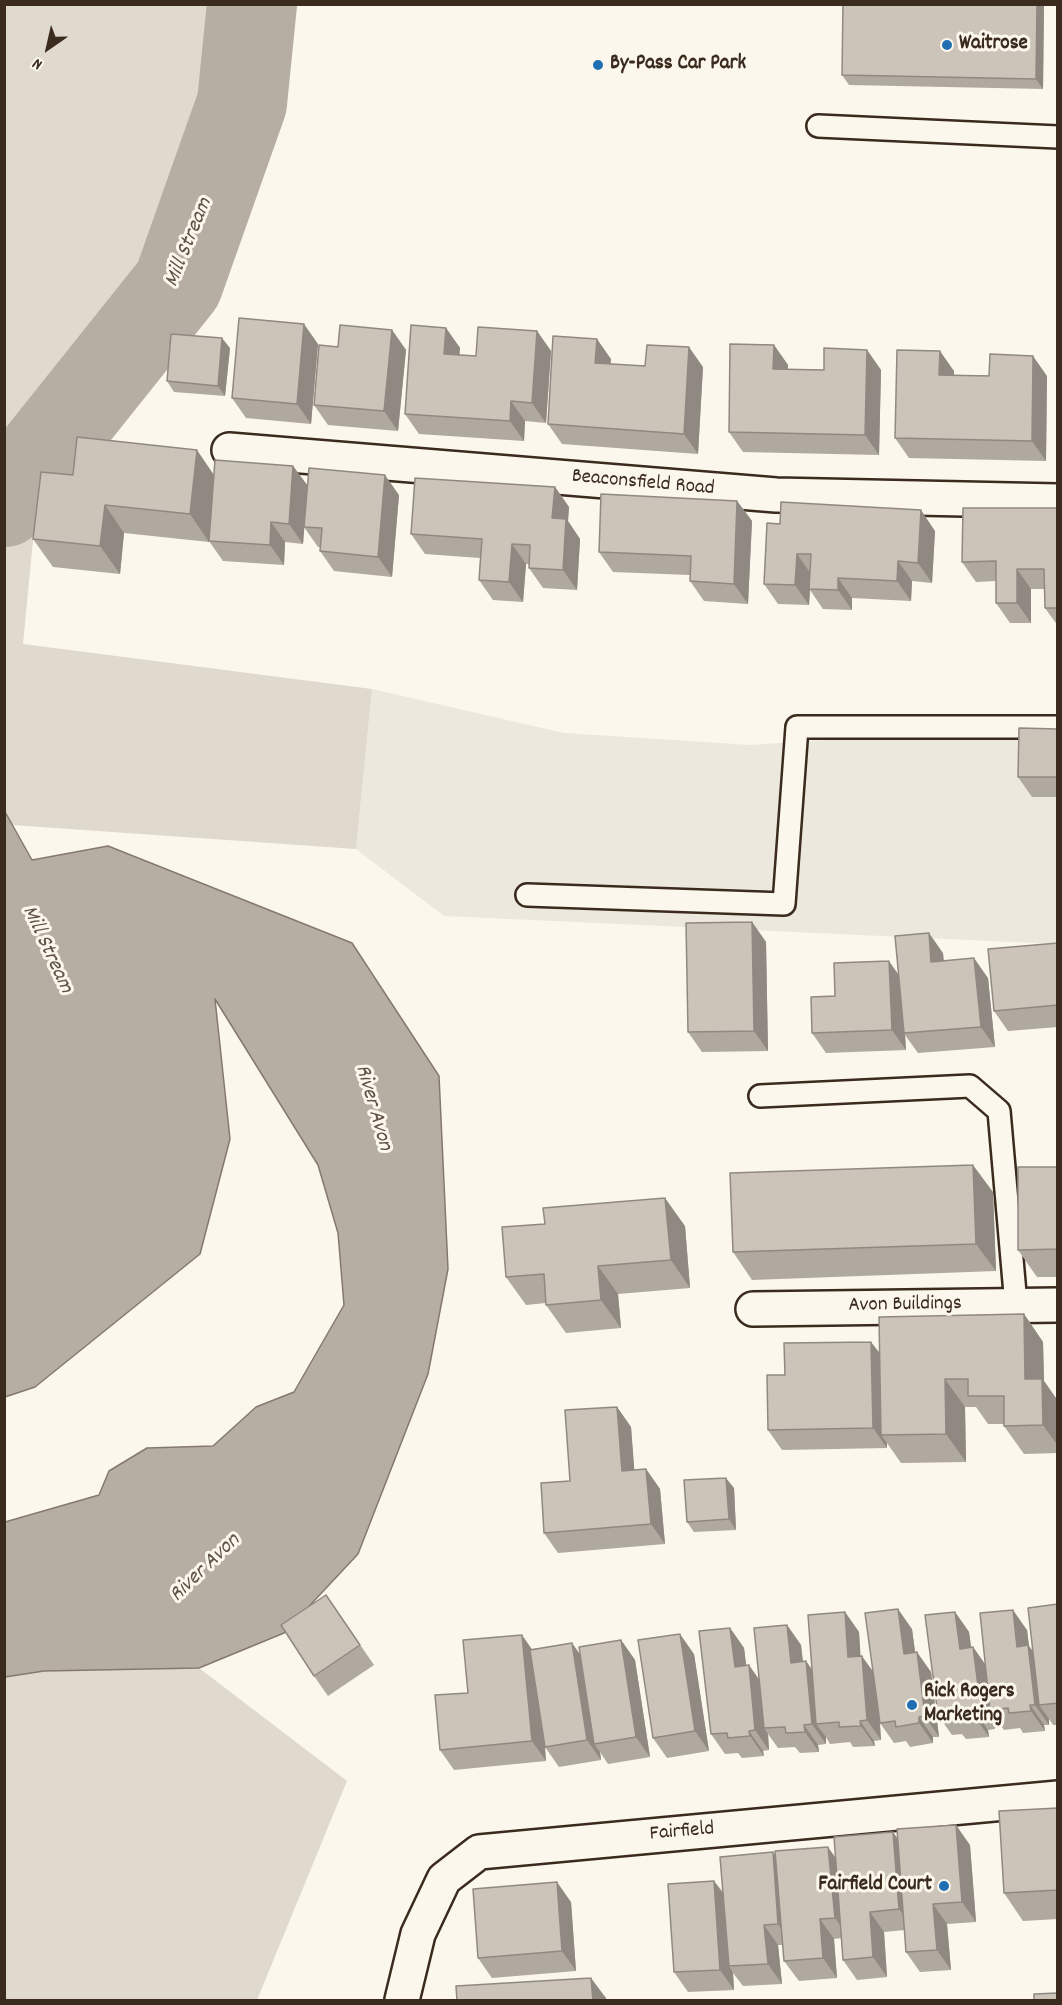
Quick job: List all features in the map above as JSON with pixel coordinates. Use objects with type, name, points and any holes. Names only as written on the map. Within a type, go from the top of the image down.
[{"type":"street","name":"Beaconsfield Road","points":[[229,450],[776,495],[1058,501]]},
{"type":"street","name":"Avon Buildings","points":[[753,1309],[1058,1305]]},
{"type":"street","name":"Fairfield","points":[[402,2001],[418,1934],[444,1879],[479,1852],[1058,1798]]},
{"type":"lane","points":[[818,126],[1058,137]]},
{"type":"lane","points":[[527,895],[784,904],[797,727],[1058,727]]},
{"type":"lane","points":[[760,1096],[970,1086],[999,1111],[1016,1305]]},
{"type":"shaded area","points":[[4,5],[235,5],[227,145],[178,284],[41,457],[23,644],[372,689],[356,849],[12,825],[5,810]]},
{"type":"shaded area","points":[[372,689],[564,733],[751,745],[1057,724],[1057,944],[444,916],[356,849]]},
{"type":"shaded area","points":[[199,1668],[347,1781],[257,2000],[5,2000],[5,1677],[44,1671]]},
{"type":"water","name":"River Avon","points":[[4,810],[32,860],[108,846],[352,943],[439,1076],[448,1269],[428,1374],[358,1554],[284,1633],[199,1668],[44,1671],[5,1677],[5,1522],[99,1495],[109,1471],[147,1448],[213,1446],[256,1407],[294,1392],[344,1305],[338,1233],[318,1165],[215,999],[230,1139],[200,1254],[35,1387],[5,1397]]},
{"type":"building","name":"Waitrose","points":[[843,4],[1037,4],[1036,79],[842,75]]},
{"type":"building","points":[[239,318],[304,324],[297,404],[232,398]]},
{"type":"building","points":[[340,325],[392,330],[384,411],[314,405],[319,345],[338,347]]},
{"type":"building","points":[[411,325],[446,328],[444,354],[476,356],[478,327],[537,331],[532,403],[511,401],[510,421],[405,414]]},
{"type":"building","points":[[171,334],[222,338],[218,386],[167,381]]},
{"type":"building","points":[[553,336],[597,339],[595,363],[645,366],[647,345],[689,347],[684,434],[548,424]]},
{"type":"building","points":[[730,344],[774,345],[773,369],[824,370],[824,348],[867,350],[865,435],[729,432]]},
{"type":"building","points":[[897,350],[940,351],[939,375],[989,376],[990,354],[1033,356],[1032,441],[895,438]]},
{"type":"building","points":[[77,437],[197,450],[190,514],[105,505],[100,546],[33,539],[41,472],[73,475]]},
{"type":"building","points":[[215,460],[293,466],[289,524],[271,522],[270,545],[209,541]]},
{"type":"building","points":[[309,468],[385,475],[378,557],[320,551],[322,528],[304,527]]},
{"type":"building","points":[[415,478],[555,487],[552,518],[566,519],[563,570],[529,568],[530,545],[512,544],[509,582],[479,580],[482,539],[411,534]]},
{"type":"building","points":[[601,494],[737,501],[734,584],[690,581],[691,556],[599,552]]},
{"type":"building","points":[[781,502],[921,510],[918,563],[898,561],[897,581],[838,578],[838,590],[809,589],[811,554],[797,554],[795,585],[764,584],[767,523],[780,524]]},
{"type":"building","points":[[963,508],[1058,508],[1058,608],[1045,608],[1044,569],[1017,569],[1017,603],[996,603],[996,561],[962,562]]},
{"type":"building","points":[[1019,728],[1058,729],[1058,777],[1018,777]]},
{"type":"building","points":[[752,922],[754,1031],[688,1032],[686,923]]},
{"type":"building","points":[[929,933],[931,962],[974,958],[981,1027],[904,1033],[895,936]]},
{"type":"building","points":[[1058,943],[1058,1005],[994,1011],[988,949]]},
{"type":"building","points":[[889,961],[892,1030],[812,1033],[811,997],[835,996],[834,963]]},
{"type":"building","points":[[973,1165],[976,1244],[733,1252],[730,1173]]},
{"type":"building","points":[[1018,1167],[1058,1167],[1058,1249],[1018,1250]]},
{"type":"building","points":[[665,1198],[671,1260],[598,1266],[601,1300],[546,1305],[544,1274],[506,1277],[502,1227],[545,1224],[543,1208]]},
{"type":"building","points":[[1024,1314],[1025,1379],[1042,1379],[1043,1425],[1004,1426],[1004,1396],[968,1396],[968,1379],[945,1379],[946,1434],[881,1435],[879,1317]]},
{"type":"building","points":[[871,1342],[873,1428],[768,1430],[767,1375],[785,1375],[784,1343]]},
{"type":"building","points":[[617,1407],[622,1471],[646,1469],[651,1524],[544,1533],[541,1483],[570,1481],[565,1410]]},
{"type":"building","points":[[726,1478],[729,1519],[687,1522],[684,1480]]},
{"type":"building","points":[[326,1595],[360,1645],[314,1676],[281,1625]]},
{"type":"building","points":[[1058,1604],[1058,1703],[1039,1705],[1028,1608]]},
{"type":"building","name":"Rick Rogers Marketing","points":[[898,1609],[904,1654],[917,1652],[925,1716],[919,1717],[919,1723],[896,1727],[895,1721],[880,1723],[865,1613]]},
{"type":"building","points":[[1013,1610],[1017,1647],[1028,1645],[1035,1705],[1030,1705],[1031,1711],[1009,1713],[1008,1708],[990,1710],[980,1613]]},
{"type":"building","points":[[845,1612],[848,1657],[862,1656],[867,1720],[860,1721],[861,1726],[839,1727],[839,1722],[816,1724],[808,1615]]},
{"type":"building","points":[[955,1612],[960,1649],[973,1647],[981,1709],[974,1710],[975,1717],[952,1719],[951,1714],[938,1715],[925,1615]]},
{"type":"building","points":[[787,1625],[791,1663],[806,1661],[812,1724],[804,1725],[805,1732],[786,1733],[785,1727],[764,1728],[754,1628]]},
{"type":"building","points":[[730,1628],[735,1667],[749,1665],[755,1730],[749,1731],[750,1736],[728,1738],[727,1733],[711,1734],[699,1631]]},
{"type":"building","points":[[680,1634],[695,1731],[653,1738],[638,1640]]},
{"type":"building","points":[[522,1635],[532,1741],[440,1750],[435,1695],[468,1693],[463,1640]]},
{"type":"building","points":[[621,1640],[636,1737],[594,1744],[579,1647]]},
{"type":"building","points":[[572,1643],[587,1740],[545,1747],[530,1650]]},
{"type":"building","points":[[1058,1808],[1058,1890],[1004,1893],[999,1811]]},
{"type":"building","points":[[956,1825],[962,1902],[933,1904],[937,1950],[906,1952],[897,1829]]},
{"type":"building","points":[[893,1832],[899,1909],[870,1912],[873,1957],[843,1960],[834,1837]]},
{"type":"building","points":[[828,1847],[835,1918],[820,1919],[823,1958],[784,1961],[775,1851]]},
{"type":"building","points":[[773,1852],[778,1924],[764,1925],[768,1964],[729,1966],[720,1857]]},
{"type":"building","points":[[714,1881],[720,1970],[674,1972],[668,1884]]},
{"type":"building","points":[[557,1882],[562,1951],[478,1958],[473,1889]]},
{"type":"building","points":[[591,1978],[593,2001],[457,2001],[456,1986]]},
{"type":"building","points":[[1058,1993],[1058,2001],[1034,2001],[1034,1994]]},
{"type":"waterway","name":"Mill Stream","points":[[4,502],[178,284],[242,103],[252,4]]},
{"type":"place","name":"Waitrose","points":[[947,45]]},
{"type":"place","name":"By-Pass Car Park","points":[[598,65]]},
{"type":"place","name":"Rick Rogers Marketing","points":[[912,1705]]},
{"type":"place","name":"Fairfield Court","points":[[944,1886]]}]
